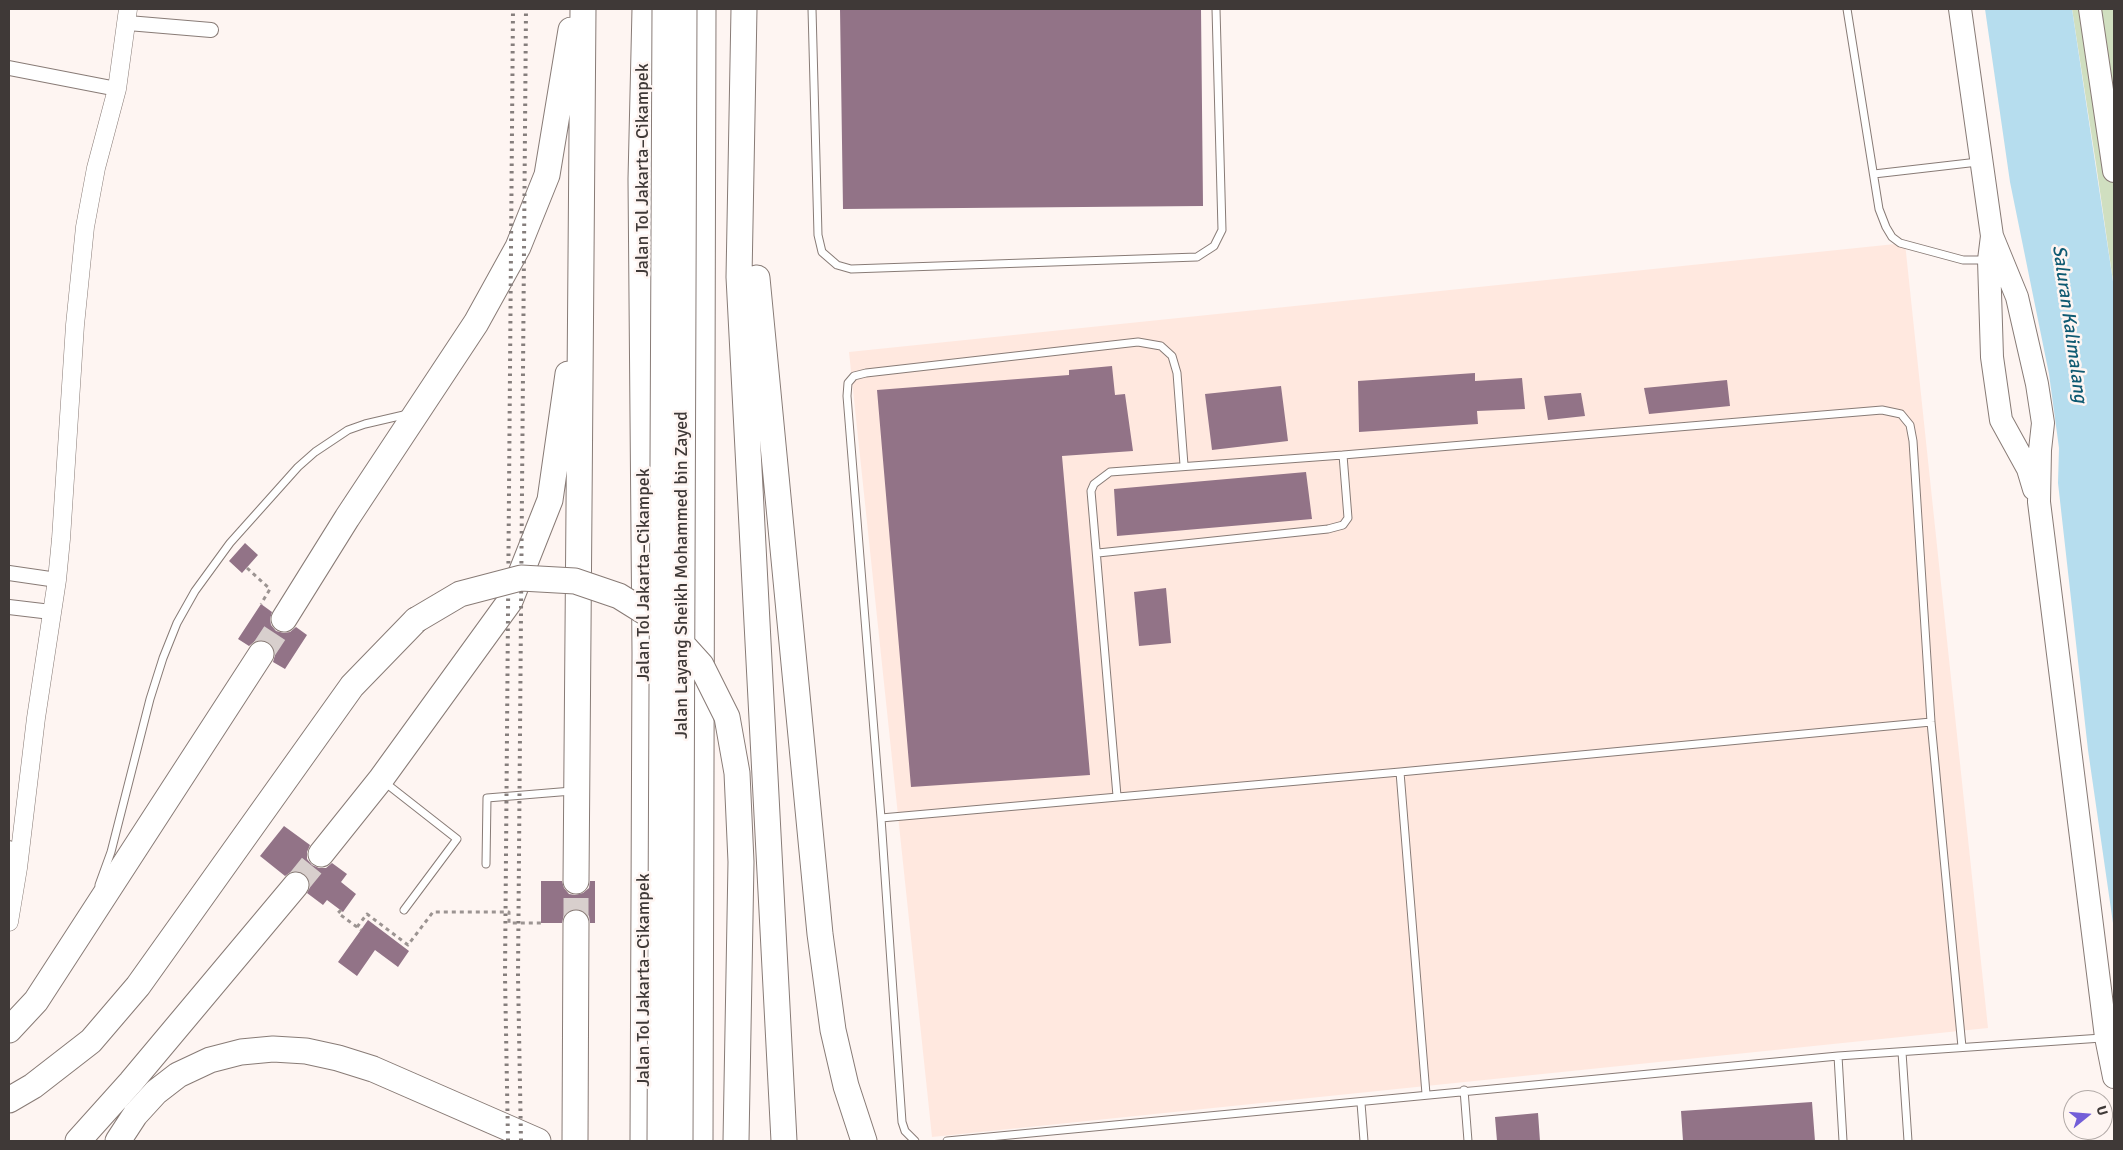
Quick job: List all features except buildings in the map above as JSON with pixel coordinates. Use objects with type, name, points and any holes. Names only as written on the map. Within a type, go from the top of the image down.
[{"type":"highway","points":[[284,619],[347,518],[476,323],[511,260],[547,175],[574,9]]},
{"type":"highway","points":[[576,881],[583,9]]},
{"type":"highway","name":"Jalan Tol Jakarta–Cikampek","points":[[644,1141],[645,643],[641,179],[645,9]]},
{"type":"highway","name":"Jalan Layang Sheikh Mohammed bin Zayed","points":[[660,1141],[665,9]]},
{"type":"highway","name":"Jalan Layang Sheikh Mohammed bin Zayed","points":[[680,1141],[684,9]]},
{"type":"highway","points":[[700,1141],[703,9]]},
{"type":"highway","points":[[744,18],[739,277],[784,1141]]},
{"type":"highway","points":[[744,18],[758,305],[820,934],[833,1030],[846,1086],[864,1141]]},
{"type":"highway","points":[[321,854],[381,779],[510,601],[550,500],[582,277]]},
{"type":"highway","points":[[9,1100],[33,1086],[91,1041],[138,986],[352,686],[416,620],[460,594],[521,578],[575,581],[620,596],[664,624],[701,665],[727,717],[737,773],[741,862],[736,1141]]},
{"type":"highway","points":[[9,1030],[36,1001],[262,654]]},
{"type":"highway","points":[[78,1141],[138,1074],[296,885]]},
{"type":"highway","points":[[575,1141],[576,923]]},
{"type":"highway","points":[[118,1141],[135,1115],[156,1092],[178,1075],[210,1060],[241,1052],[273,1050],[306,1051],[374,1069],[538,1141]]},
{"type":"main road","points":[[1960,9],[1995,260],[1992,357],[2001,420],[2028,470],[2038,502],[2114,1077]]},
{"type":"main road","points":[[2090,9],[2114,171]]},
{"type":"main road","points":[[1995,260],[2017,297],[2039,394],[2043,423],[2038,502]]},
{"type":"street","points":[[9,922],[57,580],[75,325],[85,227],[96,168],[118,89],[128,16],[212,30]]},
{"type":"street","points":[[9,68],[118,89]]},
{"type":"street","points":[[9,573],[57,580]]},
{"type":"street","points":[[9,607],[52,612]]},
{"type":"street","points":[[9,848],[18,868]]},
{"type":"lane","points":[[812,9],[818,235],[822,252],[837,265],[851,269],[1197,257],[1214,246],[1222,230],[1216,9]]},
{"type":"lane","points":[[1847,9],[1879,209],[1892,237],[1900,244],[1963,260],[1995,260]]},
{"type":"lane","points":[[1874,174],[1981,161]]},
{"type":"lane","points":[[914,1141],[905,1131],[902,1122],[881,818],[847,396],[848,383],[854,376],[866,373],[1138,342],[1161,346],[1172,356],[1177,373],[1184,465]]},
{"type":"lane","points":[[1117,796],[1098,553],[1091,491],[1094,484],[1110,472],[1184,465],[1343,455],[1882,410],[1901,414],[1910,425],[1913,442],[1932,722],[1962,1047]]},
{"type":"lane","points":[[96,890],[110,852],[150,699],[163,658],[178,623],[200,584],[230,543],[298,467],[315,452],[332,440],[365,424],[418,412]]},
{"type":"lane","points":[[1098,553],[1328,529],[1343,525],[1348,518],[1343,455]]},
{"type":"lane","points":[[881,818],[1932,722]]},
{"type":"lane","points":[[1400,772],[1426,1094]]},
{"type":"lane","points":[[381,779],[457,839],[404,910]]},
{"type":"lane","points":[[486,864],[487,798],[578,791]]},
{"type":"lane","points":[[76,938],[93,898]]},
{"type":"lane","points":[[947,1141],[1361,1102],[1464,1090],[1838,1056],[1962,1047],[2108,1024]]},
{"type":"lane","points":[[1902,1052],[1908,1141]]},
{"type":"lane","points":[[1838,1056],[1843,1141]]},
{"type":"lane","points":[[1464,1090],[1468,1141]]},
{"type":"lane","points":[[1361,1102],[1364,1141]]},
{"type":"path","points":[[247,568],[270,589],[260,604]]},
{"type":"path","points":[[341,910],[338,913],[361,930]]},
{"type":"path","points":[[356,927],[367,914],[408,946],[433,912],[509,912],[509,923],[541,923]]},
{"type":"shaded area","points":[[1905,243],[1988,1028],[932,1137],[849,352]]},
{"type":"green space","points":[[2072,9],[2114,9],[2114,288],[2096,164]]},
{"type":"water","name":"Saluran Kalimalang","points":[[1985,9],[2072,9],[2114,288],[2114,930],[2088,750],[2058,483],[2059,448],[2049,374],[2010,182]]},
{"type":"tunnel","points":[[261,654],[284,619]]},
{"type":"tunnel","points":[[296,885],[321,854]]},
{"type":"tunnel","points":[[576,881],[576,923]]},
{"type":"railway","points":[[508,1141],[505,976],[513,9]]},
{"type":"railway","points":[[521,1141],[518,976],[526,9]]}]
